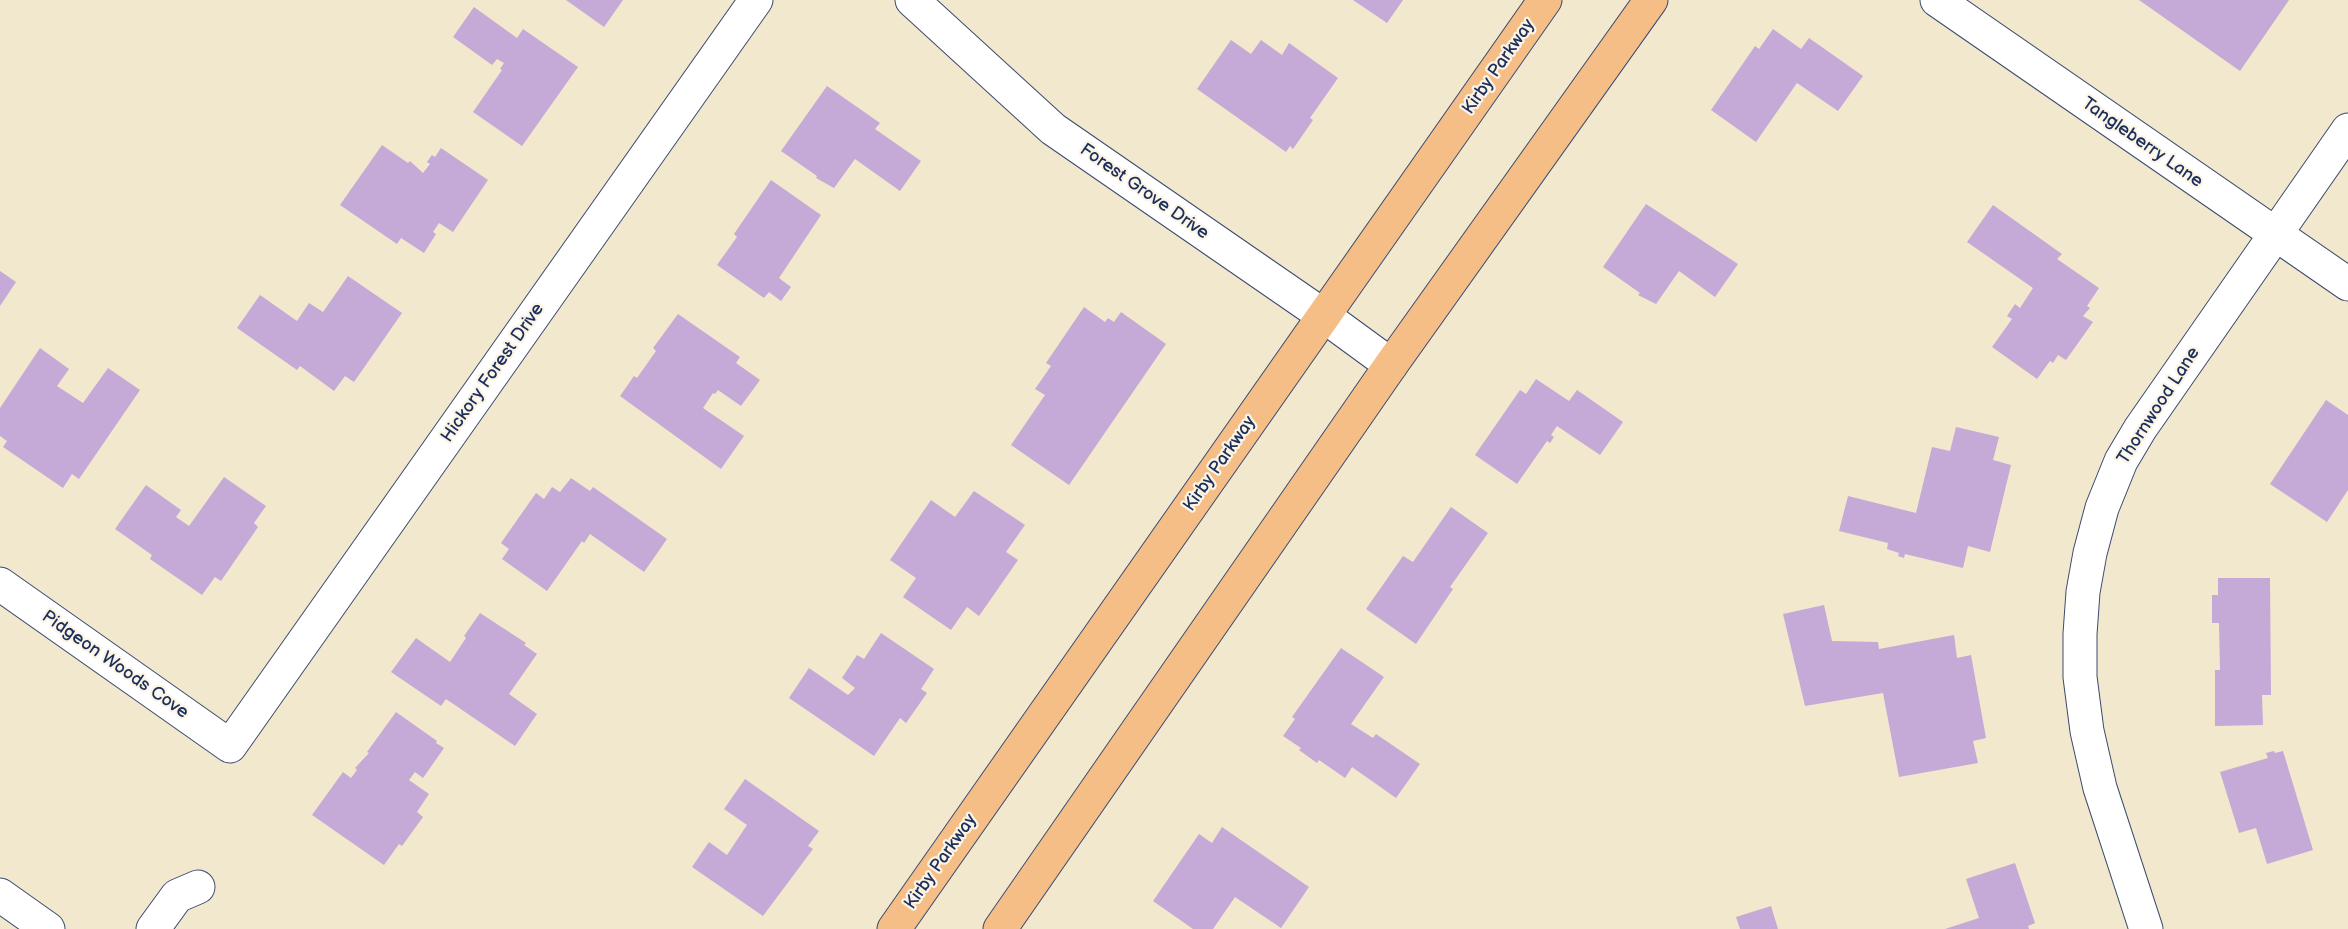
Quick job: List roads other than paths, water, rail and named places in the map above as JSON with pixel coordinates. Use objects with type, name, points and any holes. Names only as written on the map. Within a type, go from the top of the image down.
[{"type":"main road","name":"Kirby Parkway","points":[[894,929],[1545,0]]},
{"type":"main road","points":[[1000,929],[1391,365],[1651,0]]},
{"type":"street","name":"Hickory Forest Drive","points":[[230,746],[756,0]]},
{"type":"street","name":"Forest Grove Drive","points":[[912,0],[1053,129],[1324,316],[1391,365]]},
{"type":"street","name":"Tangleberry Lane","points":[[1937,0],[2348,284]]},
{"type":"street","name":"Thornwood Lane","points":[[2146,929],[2100,788],[2087,731],[2080,677],[2080,634],[2083,592],[2090,553],[2102,508],[2121,461],[2140,429],[2348,130]]},
{"type":"street","name":"Pidgeon Woods Cove","points":[[0,584],[230,746]]},
{"type":"street","points":[[153,929],[177,896],[198,887]]},
{"type":"street","points":[[0,895],[48,929]]}]
